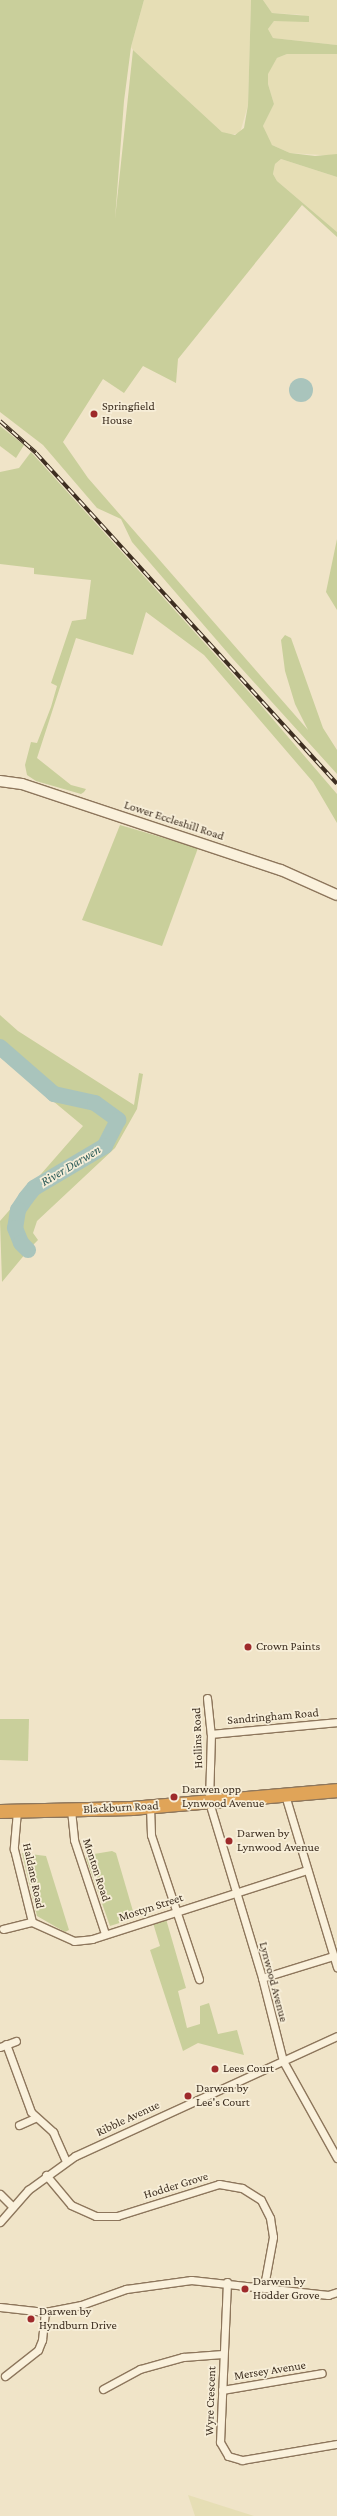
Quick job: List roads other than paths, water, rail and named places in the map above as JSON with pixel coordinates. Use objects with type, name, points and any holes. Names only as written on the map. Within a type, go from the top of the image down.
[{"type":"highway","name":"Blackburn Road","points":[[0,1811],[18,1812],[150,1806],[337,1790]]},
{"type":"street","name":"Lower Eccleshill Road","points":[[0,781],[22,784],[281,870],[337,895]]},
{"type":"street","name":"Hollins Road","points":[[207,1698],[211,1734],[209,1802]]},
{"type":"street","name":"Sandringham Road","points":[[211,1734],[337,1722]]},
{"type":"street","points":[[285,1795],[337,1967]]},
{"type":"street","name":"Lynwood Avenue","points":[[209,1802],[262,1978],[283,2061],[337,2158]]},
{"type":"street","points":[[150,1806],[151,1835],[199,1979]]},
{"type":"street","name":"Monton Road","points":[[72,1810],[74,1840],[105,1934]]},
{"type":"street","name":"Haldane Road","points":[[18,1812],[14,1849],[32,1922]]},
{"type":"street","name":"Mostyn Street","points":[[32,1922],[74,1941],[105,1934],[307,1870]]},
{"type":"street","points":[[3,1929],[32,1922]]},
{"type":"street","points":[[262,1978],[333,1956]]},
{"type":"street","name":"Ribble Avenue","points":[[0,2222],[13,2207],[46,2175],[66,2161],[337,2036]]},
{"type":"street","points":[[16,2041],[3,2045],[31,2112],[35,2118],[53,2132],[66,2161]]},
{"type":"street","points":[[19,2125],[35,2118]]},
{"type":"street","name":"Hodder Grove","points":[[46,2175],[71,2205],[96,2216],[117,2216],[219,2184],[242,2188],[261,2200],[270,2218],[273,2237],[264,2286]]},
{"type":"street","points":[[0,2194],[13,2207]]},
{"type":"street","points":[[0,2308],[45,2312],[81,2305],[126,2289],[168,2281],[190,2280],[227,2282],[328,2295],[337,2292]]},
{"type":"street","name":"Wyre Crescent","points":[[227,2282],[220,2442],[228,2456],[242,2460],[337,2444]]},
{"type":"street","points":[[5,2376],[38,2350],[42,2340],[45,2312]]},
{"type":"street","points":[[103,2389],[140,2369],[183,2357],[223,2354]]},
{"type":"street","name":"Mersey Avenue","points":[[222,2390],[322,2373]]},
{"type":"water","points":[[301,378],[309,382],[313,390],[309,398],[301,402],[293,398],[289,390],[293,382]]},
{"type":"waterway","name":"River Darwen","points":[[0,1047],[54,1094],[95,1103],[118,1120],[105,1146],[34,1188],[26,1198],[18,1210],[15,1228],[21,1243],[28,1250]]},
{"type":"railway","points":[[0,421],[36,453],[337,784]]},
{"type":"place","name":"Springfield House","points":[[94,414]]},
{"type":"place","name":"Crown Paints","points":[[248,1647]]},
{"type":"place","name":"Darwen opp Lynwood Avenue","points":[[174,1797]]},
{"type":"place","name":"Darwen by Lynwood Avenue","points":[[229,1841]]},
{"type":"place","name":"Lees Court","points":[[215,2069]]},
{"type":"place","name":"Darwen by Lee's Court","points":[[188,2096]]},
{"type":"place","name":"Darwen by Hodder Grove","points":[[245,2289]]},
{"type":"place","name":"Darwen by Hyndburn Drive","points":[[31,2319]]}]
